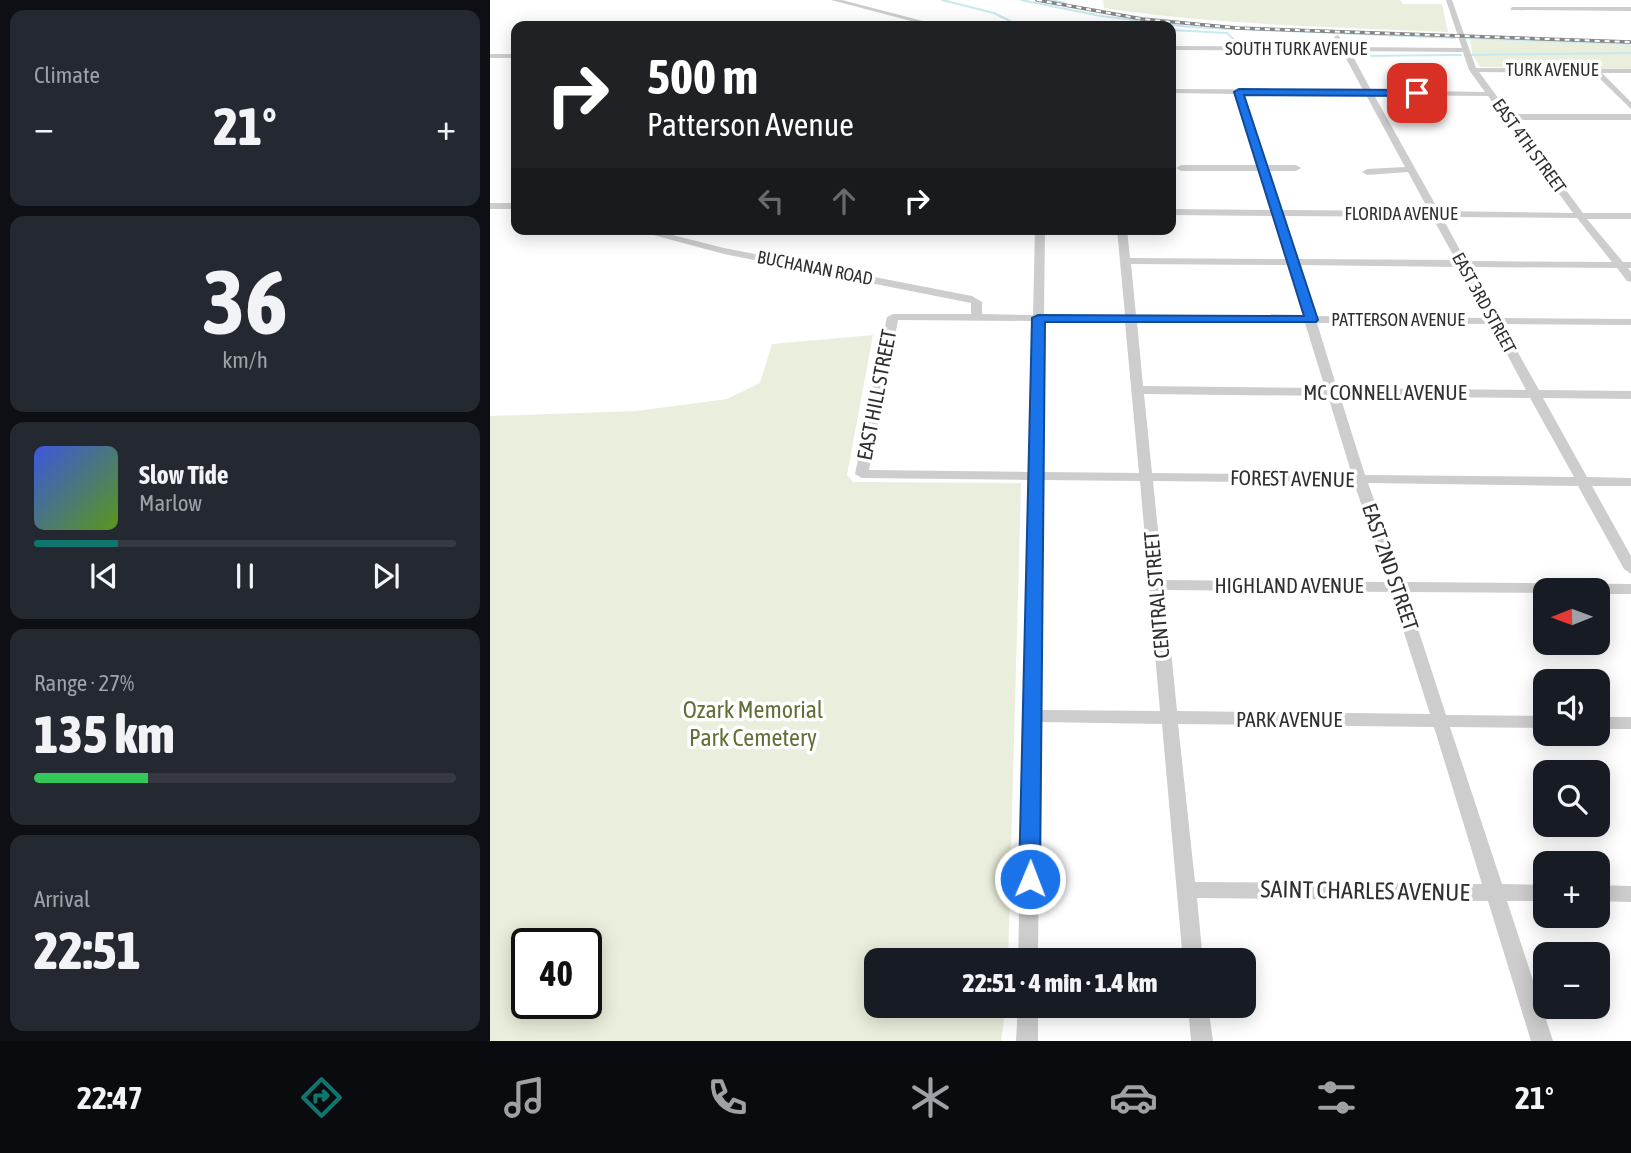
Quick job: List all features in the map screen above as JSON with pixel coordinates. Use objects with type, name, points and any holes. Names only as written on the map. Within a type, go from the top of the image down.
[{"type":"street","points":[[834,0],[918,21]]},
{"type":"street","name":"EAST 4TH STREET","points":[[1449,0],[1473,70],[1580,216],[1625,265],[1631,279]]},
{"type":"street","points":[[1562,0],[1570,9]]},
{"type":"street","points":[[1512,9],[1631,9]]},
{"type":"street","name":"EAST 3RD STREET","points":[[1338,37],[1631,569]]},
{"type":"street","name":"SOUTH TURK AVENUE","points":[[1176,48],[1464,50]]},
{"type":"street","points":[[490,56],[511,56]]},
{"type":"street","name":"TURK AVENUE","points":[[1473,70],[1631,71]]},
{"type":"street","points":[[1595,70],[1631,107]]},
{"type":"street","points":[[1176,91],[1490,94]]},
{"type":"street","name":"EAST 2ND STREET","points":[[1239,92],[1360,480],[1397,586],[1542,1041]]},
{"type":"street","points":[[1508,117],[1631,117]]},
{"type":"street","points":[[1181,167],[1296,169]]},
{"type":"street","points":[[1367,172],[1410,169]]},
{"type":"street","points":[[490,206],[511,206]]},
{"type":"street","name":"FLORIDA AVENUE","points":[[1176,212],[1631,216]]},
{"type":"street","name":"BUCHANAN ROAD","points":[[660,235],[724,251],[970,298],[977,302],[975,318]]},
{"type":"street","points":[[1028,948],[1041,235]]},
{"type":"street","name":"CENTRAL STREET","points":[[1123,235],[1192,948]]},
{"type":"street","points":[[1126,261],[1625,265]]},
{"type":"street","name":"PATTERSON AVENUE","points":[[893,317],[1631,322]]},
{"type":"street","name":"EAST HILL STREET","points":[[862,474],[893,317]]},
{"type":"street","name":"MC CONNELL AVENUE","points":[[1139,390],[1631,395]]},
{"type":"street","name":"FOREST AVENUE","points":[[862,474],[1631,482]]},
{"type":"street","name":"HIGHLAND AVENUE","points":[[1156,585],[1631,589]]},
{"type":"street","name":"PARK AVENUE","points":[[1032,716],[1168,720],[1533,722]]},
{"type":"street","points":[[1610,723],[1631,723]]},
{"type":"street","name":"SAINT CHARLES AVENUE","points":[[1185,890],[1533,893]]},
{"type":"street","points":[[1610,893],[1631,894]]},
{"type":"street","points":[[1027,1018],[1027,1038]]},
{"type":"street","points":[[1199,1018],[1202,1041]]},
{"type":"green space","points":[[1103,0],[1400,0],[1403,4],[1442,4],[1448,32],[1190,18],[1104,8]]},
{"type":"green space","points":[[1470,39],[1631,45],[1631,69],[1480,67],[1472,53]]},
{"type":"green space","name":"Ozark Memorial Park Cemetery","points":[[873,335],[847,475],[853,482],[1021,483],[1008,948],[864,948],[864,1018],[1004,1018],[1001,1041],[490,1041],[490,416],[636,411],[727,399],[760,383],[772,344]]},
{"type":"waterway","points":[[942,0],[994,13],[1010,21]]},
{"type":"waterway","points":[[1021,0],[1141,21]]},
{"type":"waterway","points":[[1051,0],[1065,3]]},
{"type":"waterway","points":[[1176,25],[1455,38]]},
{"type":"waterway","points":[[1176,30],[1227,33],[1241,47]]},
{"type":"waterway","points":[[1465,38],[1631,44]]},
{"type":"waterway","points":[[1250,51],[1344,56]]},
{"type":"waterway","points":[[1471,55],[1631,53]]},
{"type":"waterway","points":[[1354,56],[1461,55]]},
{"type":"railway","points":[[1037,0],[1163,21]]},
{"type":"railway","points":[[1176,22],[1237,28],[1631,42]]},
{"type":"route","points":[[1030,879],[1038,318],[1312,320],[1239,92],[1417,93]]}]
